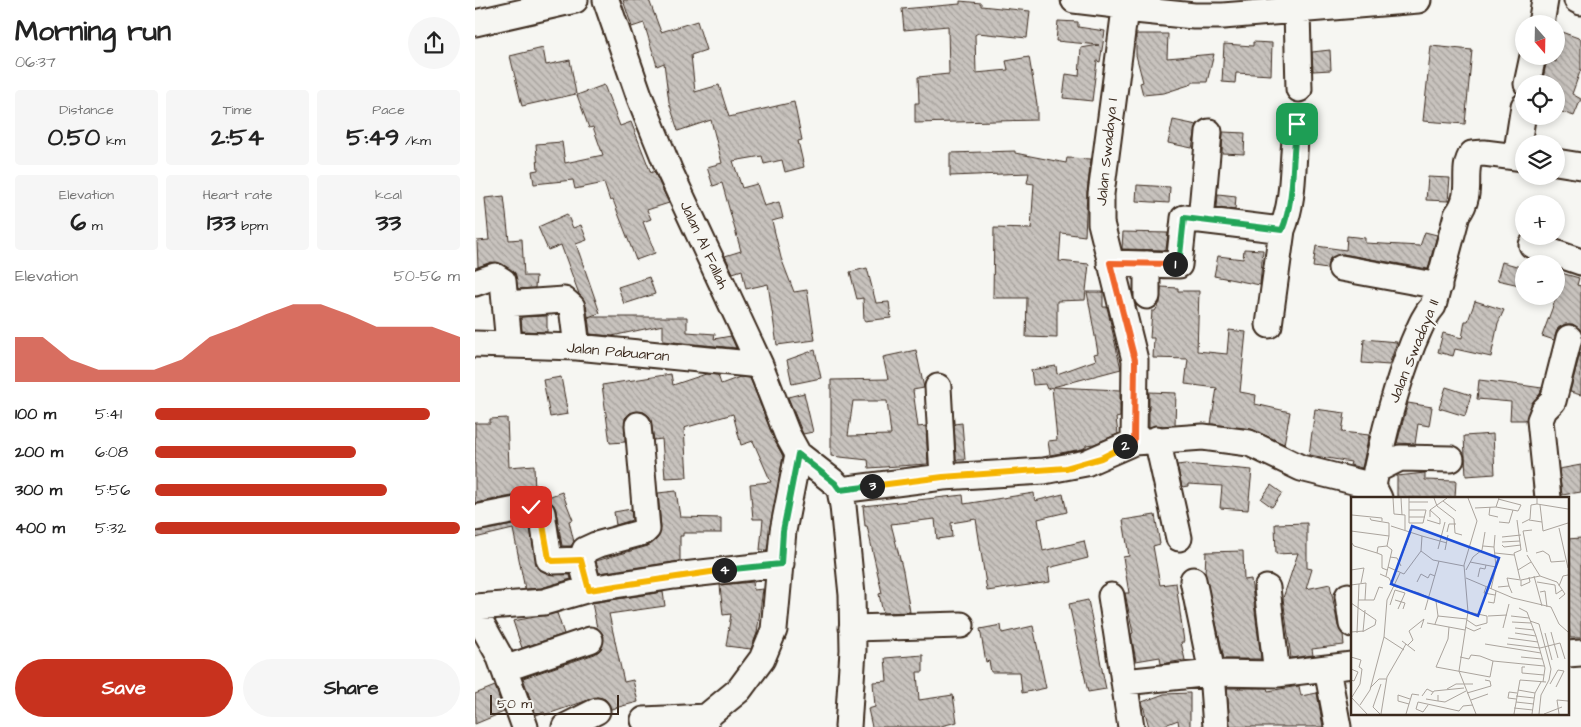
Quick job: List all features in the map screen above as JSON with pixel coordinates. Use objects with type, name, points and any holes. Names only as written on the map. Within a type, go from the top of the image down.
[{"type":"street","points":[[475,23],[575,0]]},
{"type":"street","name":"Jalan Al Fallah","points":[[606,0],[640,98],[670,172],[760,365],[787,434],[818,471]]},
{"type":"street","points":[[1074,0],[1122,4],[1193,16],[1297,11],[1369,2],[1418,0]]},
{"type":"street","points":[[1542,15],[1545,0]]},
{"type":"street","points":[[1577,0],[1581,2]]},
{"type":"street","name":"Jalan Swadaya I","points":[[1122,4],[1101,194],[1101,223],[1135,360],[1145,440],[1179,538]]},
{"type":"street","points":[[1297,11],[1299,90]]},
{"type":"street","points":[[1269,325],[1282,230],[1292,191],[1293,148],[1297,124]]},
{"type":"street","points":[[1201,220],[1209,132]]},
{"type":"street","name":"Jalan Swadaya II","points":[[1376,485],[1384,428],[1404,366],[1425,314],[1433,306],[1457,215],[1464,206],[1467,196],[1467,162],[1472,154],[1484,153],[1515,157]]},
{"type":"street","points":[[1565,163],[1581,166]]},
{"type":"street","points":[[1110,263],[1179,265],[1184,218],[1282,230]]},
{"type":"street","points":[[1532,245],[1581,262]]},
{"type":"street","points":[[1147,264],[1147,296]]},
{"type":"street","points":[[1341,268],[1439,286]]},
{"type":"street","points":[[475,282],[499,277],[503,283],[509,344]]},
{"type":"street","points":[[505,304],[564,300],[572,307],[577,347]]},
{"type":"street","points":[[1548,497],[1540,420],[1545,410],[1553,401],[1569,338]]},
{"type":"street","name":"Jalan Pabuaran","points":[[475,344],[577,347],[760,365]]},
{"type":"street","points":[[938,387],[943,477]]},
{"type":"street","points":[[589,590],[581,560],[585,550],[596,544],[644,532],[647,529],[639,425]]},
{"type":"street","points":[[818,471],[943,477],[1066,468],[1101,458],[1145,440],[1203,437],[1232,439],[1249,443],[1301,468],[1376,485],[1400,458],[1451,459]]},
{"type":"street","points":[[644,720],[704,722],[739,690],[762,659],[774,630],[783,531],[818,471]]},
{"type":"street","points":[[818,471],[846,536],[852,628],[848,727]]},
{"type":"street","points":[[475,518],[535,508],[541,513],[549,559],[553,561],[581,560]]},
{"type":"street","points":[[475,607],[544,602],[589,590],[674,576],[781,564]]},
{"type":"street","points":[[1193,580],[1212,674],[1216,727]]},
{"type":"street","points":[[1267,588],[1277,674]]},
{"type":"street","points":[[1111,596],[1131,727]]},
{"type":"street","points":[[1348,596],[1351,617]]},
{"type":"street","points":[[475,612],[504,669],[525,727]]},
{"type":"street","points":[[852,628],[961,625]]},
{"type":"street","points":[[504,669],[591,640]]},
{"type":"street","points":[[1124,682],[1212,674],[1277,674],[1351,665]]},
{"type":"street","points":[[1327,669],[1338,727]]},
{"type":"street","points":[[565,727],[597,711]]},
{"type":"building","points":[[623,0],[649,0],[661,32],[697,21],[706,50],[691,55],[695,92],[719,85],[729,117],[794,102],[802,140],[798,141],[804,167],[785,172],[782,160],[764,164],[762,156],[733,161],[742,188],[757,184],[764,206],[779,202],[783,218],[772,221],[781,258],[794,292],[807,290],[815,340],[777,345],[768,284],[746,289],[742,270],[733,273],[725,256],[741,251],[722,183],[713,186],[707,167],[722,163],[711,120],[678,131],[669,102],[664,63],[657,66],[644,23],[632,27]]},
{"type":"building","points":[[960,1],[981,3],[981,6],[1030,11],[1027,38],[978,33],[975,35],[976,73],[1008,70],[1006,61],[1029,57],[1037,104],[1037,120],[915,123],[915,103],[919,103],[918,77],[949,74],[948,26],[904,30],[902,9],[960,4]]},
{"type":"building","points":[[1058,21],[1078,22],[1078,27],[1105,31],[1100,62],[1097,61],[1092,101],[1063,98],[1066,74],[1079,76],[1081,48],[1099,45],[1056,41]]},
{"type":"building","points":[[1565,33],[1581,39],[1581,69],[1572,94],[1581,99],[1574,116],[1565,113],[1565,75],[1544,75],[1546,65],[1565,65]]},
{"type":"building","points":[[1136,34],[1168,34],[1167,58],[1214,54],[1207,82],[1192,82],[1192,84],[1164,93],[1143,95],[1140,83],[1143,82],[1136,55]]},
{"type":"building","points":[[1253,42],[1272,43],[1271,75],[1236,73],[1235,83],[1222,82],[1224,44],[1253,46]]},
{"type":"building","points":[[1431,46],[1472,50],[1465,124],[1423,121]]},
{"type":"building","points":[[543,48],[546,65],[570,60],[576,94],[522,106],[510,56]]},
{"type":"building","points":[[1330,50],[1331,70],[1313,71],[1312,52]]},
{"type":"building","points":[[604,85],[620,126],[631,122],[651,173],[654,171],[669,203],[647,210],[651,219],[643,222],[655,253],[636,260],[613,200],[610,201],[604,183],[575,189],[573,180],[534,184],[532,171],[538,170],[536,144],[562,142],[565,163],[603,155],[593,127],[589,128],[577,95]]},
{"type":"building","points":[[1173,120],[1197,125],[1192,148],[1168,143]]},
{"type":"building","points":[[1223,132],[1245,133],[1244,154],[1222,153]]},
{"type":"building","points":[[1015,151],[1015,153],[1066,163],[1067,158],[1091,159],[1085,236],[1061,233],[1059,261],[1089,264],[1085,300],[1057,301],[1057,338],[1026,337],[1027,298],[993,298],[994,228],[1031,229],[1034,184],[1027,183],[1029,173],[950,176],[950,153]]},
{"type":"building","points":[[1428,177],[1450,178],[1448,201],[1426,200]]},
{"type":"building","points":[[1137,185],[1170,187],[1169,203],[1136,201]]},
{"type":"building","points":[[1218,194],[1236,196],[1235,210],[1217,208]]},
{"type":"building","points":[[504,196],[509,240],[522,239],[524,276],[536,276],[535,288],[518,289],[515,273],[502,264],[491,262],[478,267],[477,241],[489,240],[485,198]]},
{"type":"building","points":[[567,214],[573,228],[581,225],[587,240],[576,244],[600,313],[588,317],[586,305],[579,294],[561,245],[548,250],[538,227]]},
{"type":"building","points":[[1123,232],[1168,233],[1166,250],[1122,249]]},
{"type":"building","points":[[1425,232],[1437,235],[1428,269],[1343,254],[1330,258],[1327,269],[1313,267],[1316,246],[1346,250],[1347,236],[1365,238],[1365,243],[1420,246]]},
{"type":"building","points":[[1244,249],[1263,250],[1260,285],[1214,276],[1218,256],[1243,259]]},
{"type":"building","points":[[1502,262],[1515,266],[1515,284],[1497,280]]},
{"type":"building","points":[[867,268],[876,303],[889,302],[891,318],[864,321],[863,298],[857,299],[850,272]]},
{"type":"building","points":[[1565,274],[1579,278],[1577,285],[1581,286],[1581,331],[1573,324],[1565,324],[1558,328],[1554,340],[1542,336],[1553,305],[1565,305]]},
{"type":"building","points":[[649,277],[655,294],[624,304],[618,287]]},
{"type":"building","points":[[1161,287],[1178,288],[1178,291],[1199,291],[1197,351],[1227,354],[1229,330],[1246,332],[1240,392],[1256,395],[1255,404],[1290,412],[1284,444],[1251,429],[1211,424],[1217,388],[1185,384],[1188,359],[1153,358],[1154,338],[1150,338],[1152,311],[1155,311],[1160,303]]},
{"type":"building","points":[[1087,292],[1103,292],[1103,307],[1107,307],[1121,369],[1053,387],[1120,390],[1120,417],[1116,418],[1118,434],[1094,444],[1086,445],[1082,449],[1050,455],[1048,441],[1057,440],[1052,387],[1047,389],[1045,384],[1033,385],[1031,370],[1056,366],[1057,374],[1096,360],[1094,354],[1098,353]]},
{"type":"building","points":[[1475,301],[1504,310],[1498,323],[1491,357],[1455,349],[1453,356],[1438,352],[1443,333],[1462,338],[1465,321],[1468,321]]},
{"type":"building","points":[[547,316],[547,332],[522,331],[521,317]]},
{"type":"building","points":[[588,317],[687,317],[687,332],[715,334],[714,339],[731,336],[736,348],[663,341],[663,325],[612,336],[590,334]]},
{"type":"building","points":[[1364,339],[1397,342],[1389,365],[1362,363]]},
{"type":"building","points":[[815,350],[821,378],[792,384],[787,360]]},
{"type":"building","points":[[916,350],[924,388],[913,390],[918,427],[926,426],[928,464],[869,468],[868,460],[831,456],[831,380],[888,379],[883,357]],"holes":[[[853,401],[887,401],[891,435],[848,436]]]},
{"type":"building","points":[[1581,353],[1581,395],[1570,392]]},
{"type":"building","points":[[671,374],[673,385],[706,374],[718,375],[721,384],[740,377],[750,378],[774,439],[783,456],[767,550],[760,550],[763,519],[753,519],[750,484],[771,482],[753,441],[741,445],[733,414],[684,428],[687,477],[665,478],[662,439],[654,440],[650,417],[644,412],[630,413],[625,418],[625,442],[610,443],[602,385]]},
{"type":"building","points":[[561,377],[568,414],[550,417],[543,380]]},
{"type":"building","points":[[1479,380],[1542,388],[1540,394],[1531,405],[1526,420],[1510,420],[1511,402],[1477,399]]},
{"type":"building","points":[[1446,387],[1471,395],[1465,416],[1439,408]]},
{"type":"building","points":[[1149,392],[1176,393],[1175,425],[1149,427]]},
{"type":"building","points":[[804,393],[813,432],[803,434],[788,397]]},
{"type":"building","points":[[1408,403],[1432,407],[1429,426],[1418,424],[1415,444],[1397,443]]},
{"type":"building","points":[[1315,409],[1345,413],[1342,432],[1369,435],[1362,468],[1350,465],[1351,462],[1309,455]]},
{"type":"building","points":[[507,418],[509,467],[534,465],[535,494],[528,493],[475,503],[475,423],[490,423],[490,419]]},
{"type":"building","points":[[962,423],[965,460],[956,460],[954,424]]},
{"type":"building","points":[[1493,434],[1495,474],[1466,476],[1464,436]]},
{"type":"building","points":[[1185,464],[1252,470],[1248,510],[1220,508],[1222,486],[1188,484],[1188,486],[1182,487],[1177,465]]},
{"type":"building","points":[[1581,465],[1581,492],[1562,495],[1559,469]]},
{"type":"building","points":[[1425,473],[1425,480],[1456,481],[1455,497],[1397,497],[1397,476]]},
{"type":"building","points":[[1271,485],[1282,493],[1272,507],[1261,499]]},
{"type":"building","points":[[676,491],[680,517],[721,518],[721,533],[683,533],[683,536],[680,536],[680,561],[599,573],[596,561],[648,546],[657,539],[661,528],[658,493]]},
{"type":"building","points":[[562,492],[573,520],[569,521],[574,542],[571,546],[562,546],[556,510],[553,504],[545,498]]},
{"type":"building","points":[[1034,493],[1035,501],[1063,494],[1067,512],[1038,519],[1043,551],[1084,541],[1088,558],[1048,568],[1050,582],[987,591],[976,519],[951,523],[952,537],[937,539],[935,519],[891,524],[903,571],[910,612],[883,613],[879,594],[882,593],[867,526],[865,526],[863,506],[963,495],[964,504]]},
{"type":"building","points":[[631,509],[632,520],[616,525],[614,512]]},
{"type":"building","points":[[1155,515],[1160,544],[1153,546],[1160,585],[1176,583],[1184,642],[1181,642],[1185,660],[1161,664],[1160,657],[1136,661],[1131,634],[1133,633],[1125,593],[1129,593],[1123,557],[1129,556],[1123,520]]},
{"type":"building","points":[[529,522],[537,568],[549,574],[570,575],[571,579],[541,588],[525,589],[513,529],[475,538],[475,532]]},
{"type":"building","points":[[1307,523],[1307,568],[1312,569],[1306,589],[1330,584],[1338,626],[1343,634],[1344,645],[1312,649],[1313,655],[1291,658],[1283,598],[1298,553],[1276,554],[1275,524]]},
{"type":"building","points":[[1581,538],[1581,638],[1570,638],[1569,539]]},
{"type":"building","points":[[1243,551],[1244,580],[1251,579],[1261,659],[1224,659],[1205,573],[1206,552]]},
{"type":"building","points":[[753,582],[754,590],[763,589],[757,633],[751,649],[726,646],[731,614],[723,615],[720,585]]},
{"type":"building","points":[[663,592],[665,606],[609,614],[624,682],[633,680],[638,702],[611,709],[605,699],[597,697],[545,715],[544,712],[536,715],[523,678],[595,654],[601,649],[604,636],[597,628],[592,603]]},
{"type":"building","points":[[1088,600],[1106,689],[1088,692],[1069,604]]},
{"type":"building","points":[[557,613],[564,634],[522,648],[513,621]]},
{"type":"building","points":[[1001,625],[1002,633],[1033,626],[1046,688],[1022,693],[1020,672],[991,672],[989,661],[986,662],[980,629]]},
{"type":"building","points":[[923,655],[923,672],[917,672],[919,700],[953,695],[957,722],[937,727],[872,727],[868,709],[875,707],[873,682],[887,681],[885,658]]},
{"type":"building","points":[[495,686],[504,712],[475,724],[475,694]]},
{"type":"building","points":[[1299,686],[1301,696],[1317,693],[1323,727],[1230,727],[1227,688],[1267,688],[1268,691]]},
{"type":"building","points":[[1190,693],[1190,727],[1179,727],[1178,720],[1160,727],[1149,727],[1142,702],[1164,694]]},
{"type":"route","points":[[531,507],[538,509],[541,513],[549,559],[553,561],[581,560],[589,590],[674,576],[781,564],[783,531],[798,454],[807,463],[835,483],[840,490],[943,477],[1066,468],[1101,458],[1134,442],[1135,360],[1110,263],[1179,265],[1184,218],[1282,230],[1292,191],[1293,148],[1297,124]]}]
